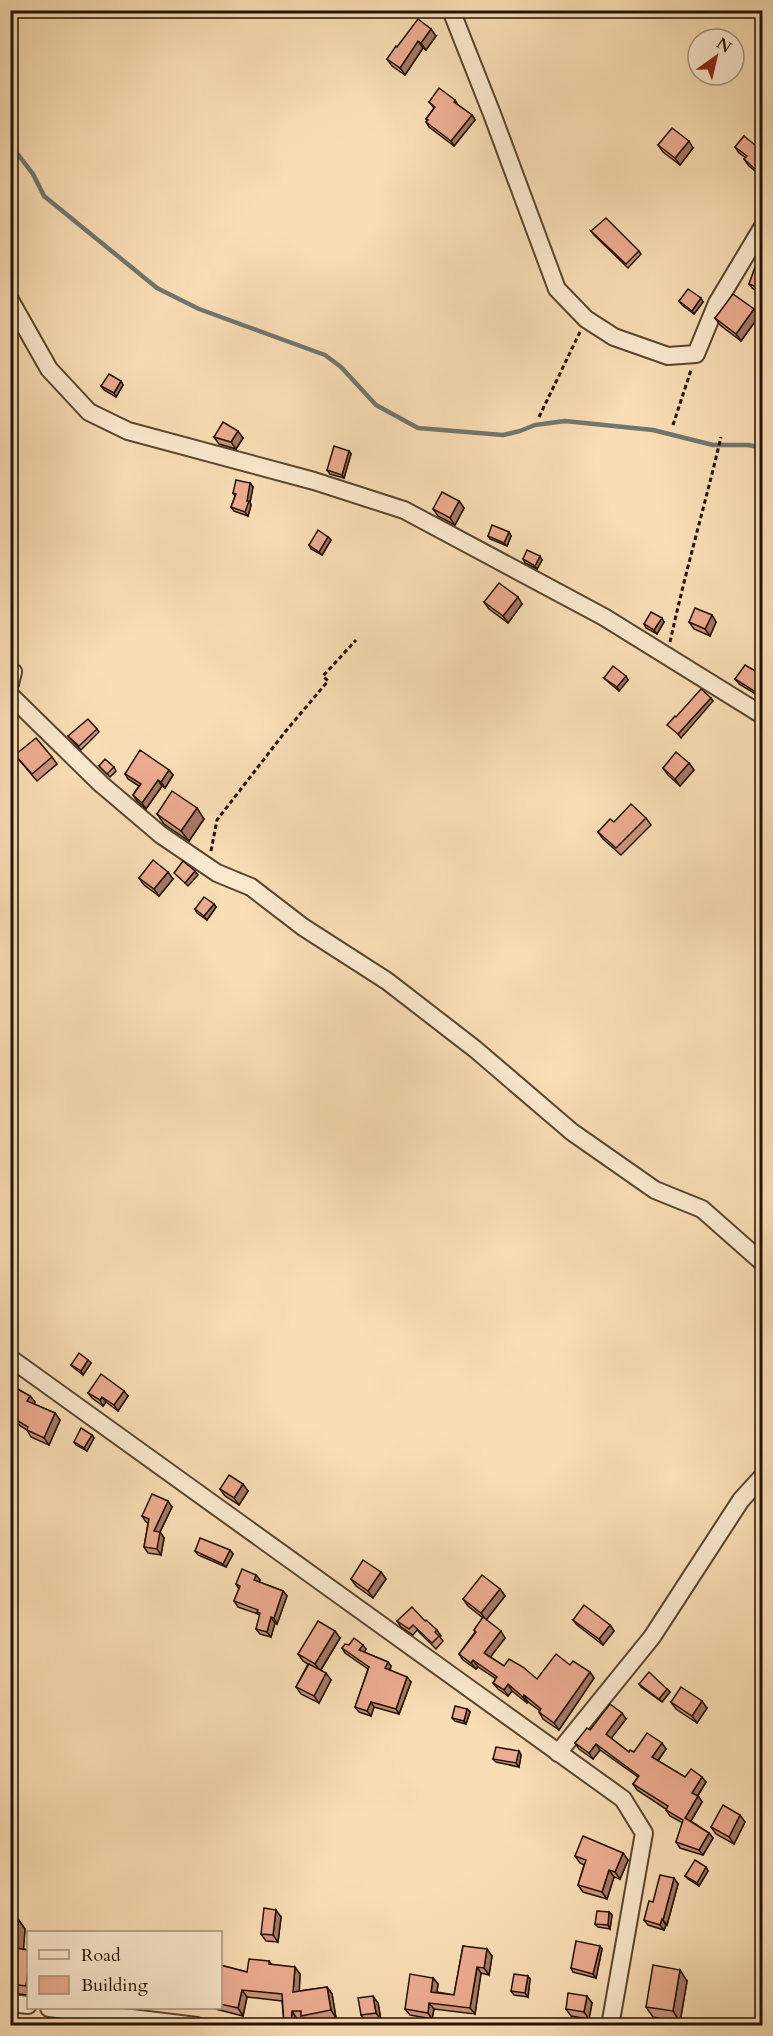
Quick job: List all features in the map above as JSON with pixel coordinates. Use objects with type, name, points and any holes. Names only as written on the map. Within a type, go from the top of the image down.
[{"type":"street","points":[[451,10],[557,289],[586,319],[614,337],[668,356],[696,354],[717,303],[762,228]]},
{"type":"street","points":[[10,300],[49,369],[89,412],[128,432],[314,481],[404,510],[604,617],[762,715]]},
{"type":"street","points":[[10,670],[13,672],[10,684]]},
{"type":"street","points":[[10,695],[101,784],[161,836],[217,873],[252,887],[303,927],[387,981],[475,1049],[572,1131],[655,1190],[702,1209],[762,1262]]},
{"type":"street","points":[[10,1358],[622,1798],[644,1833],[610,2025]]},
{"type":"street","points":[[558,1753],[652,1636],[741,1500],[762,1477]]},
{"type":"street","points":[[10,2003],[27,2005]]},
{"type":"street","points":[[65,2009],[197,2025]]},
{"type":"path","points":[[539,417],[586,319]]},
{"type":"path","points":[[673,425],[696,354]]},
{"type":"path","points":[[668,656],[679,599],[721,436]]},
{"type":"path","points":[[217,873],[210,852],[217,820],[328,681],[323,676],[356,640]]},
{"type":"building","points":[[418,19],[431,29],[421,43],[418,41],[400,68],[387,59]]},
{"type":"building","points":[[439,88],[472,115],[451,141],[426,122],[435,107],[429,102]]},
{"type":"building","points":[[672,128],[689,141],[675,158],[658,145]]},
{"type":"building","points":[[744,136],[755,145],[762,136],[762,162],[756,170],[744,159],[747,156],[735,147]]},
{"type":"building","points":[[606,218],[639,251],[626,264],[591,231]]},
{"type":"building","points":[[762,251],[762,289],[749,284]]},
{"type":"building","points":[[688,289],[701,298],[692,311],[679,301]]},
{"type":"building","points":[[733,294],[754,309],[736,334],[715,318]]},
{"type":"building","points":[[109,374],[121,381],[114,393],[101,386]]},
{"type":"building","points":[[223,422],[238,431],[231,442],[214,437]]},
{"type":"building","points":[[334,446],[349,451],[342,475],[327,470]]},
{"type":"building","points":[[236,480],[250,483],[247,501],[249,501],[245,512],[231,507],[236,494],[233,493]]},
{"type":"building","points":[[442,492],[459,501],[450,518],[433,509]]},
{"type":"building","points":[[492,525],[509,532],[504,543],[488,536]]},
{"type":"building","points":[[318,530],[328,537],[319,552],[309,545]]},
{"type":"building","points":[[527,550],[540,556],[535,566],[523,559]]},
{"type":"building","points":[[499,583],[518,597],[503,616],[484,602]]},
{"type":"building","points":[[695,608],[712,615],[705,629],[689,622]]},
{"type":"building","points":[[651,612],[662,618],[654,630],[644,624]]},
{"type":"building","points":[[745,665],[762,675],[762,696],[735,679]]},
{"type":"building","points":[[613,666],[626,676],[617,687],[604,678]]},
{"type":"building","points":[[701,689],[711,698],[678,734],[667,725]]},
{"type":"building","points":[[88,719],[97,729],[79,746],[68,736]]},
{"type":"building","points":[[36,738],[52,757],[32,774],[15,755]]},
{"type":"building","points":[[140,750],[169,770],[161,782],[158,780],[142,803],[133,795],[141,784],[125,774]]},
{"type":"building","points":[[676,752],[689,763],[675,779],[663,768]]},
{"type":"building","points":[[105,759],[114,767],[107,774],[99,766]]},
{"type":"building","points":[[172,791],[197,808],[181,831],[157,814]]},
{"type":"building","points":[[631,804],[646,818],[616,848],[598,832],[610,819],[614,822]]},
{"type":"building","points":[[153,860],[168,872],[154,889],[139,878]]},
{"type":"building","points":[[183,861],[195,871],[185,883],[174,873]]},
{"type":"building","points":[[204,897],[214,904],[204,916],[195,909]]},
{"type":"building","points":[[79,1353],[88,1360],[81,1371],[71,1365]]},
{"type":"building","points":[[101,1374],[124,1391],[114,1405],[102,1397],[100,1400],[88,1393]]},
{"type":"building","points":[[10,1385],[30,1396],[27,1401],[55,1413],[44,1438],[27,1430],[28,1427],[10,1416]]},
{"type":"building","points":[[81,1428],[92,1435],[84,1448],[74,1442]]},
{"type":"building","points":[[229,1475],[243,1484],[234,1498],[220,1489]]},
{"type":"building","points":[[152,1494],[168,1501],[154,1531],[160,1532],[157,1549],[144,1547],[149,1519],[142,1516]]},
{"type":"building","points":[[200,1538],[230,1550],[223,1564],[195,1551]]},
{"type":"building","points":[[363,1560],[381,1572],[368,1591],[351,1579]]},
{"type":"building","points":[[242,1569],[256,1575],[254,1580],[283,1591],[267,1632],[256,1629],[260,1613],[257,1612],[258,1610],[234,1601],[240,1586],[236,1584]]},
{"type":"building","points":[[482,1575],[500,1589],[481,1613],[463,1599]]},
{"type":"building","points":[[584,1605],[610,1625],[599,1639],[573,1620]]},
{"type":"building","points":[[412,1607],[437,1630],[435,1632],[439,1636],[432,1643],[413,1625],[409,1629],[397,1621]]},
{"type":"building","points":[[483,1617],[501,1631],[484,1653],[504,1666],[509,1659],[537,1679],[556,1654],[570,1665],[573,1661],[590,1672],[554,1723],[539,1712],[541,1709],[524,1695],[523,1697],[508,1684],[504,1690],[493,1683],[497,1677],[473,1660],[471,1663],[459,1654],[476,1632],[474,1630]]},
{"type":"building","points":[[318,1621],[335,1631],[315,1664],[298,1654]]},
{"type":"building","points":[[354,1638],[363,1645],[359,1650],[388,1662],[385,1668],[407,1677],[396,1709],[371,1702],[367,1711],[355,1707],[369,1667],[342,1648],[345,1644],[349,1645]]},
{"type":"building","points":[[309,1664],[326,1673],[314,1696],[296,1687]]},
{"type":"building","points":[[649,1672],[667,1689],[659,1699],[639,1684]]},
{"type":"building","points":[[681,1687],[702,1701],[692,1716],[671,1702]]},
{"type":"building","points":[[610,1704],[622,1713],[606,1734],[629,1752],[630,1750],[634,1752],[647,1733],[662,1743],[652,1757],[685,1777],[691,1769],[702,1777],[692,1793],[698,1796],[685,1818],[709,1833],[699,1850],[676,1842],[683,1820],[666,1810],[668,1806],[633,1784],[639,1776],[596,1744],[589,1753],[575,1743],[587,1728],[590,1730]]},
{"type":"building","points":[[455,1706],[467,1709],[464,1721],[452,1718]]},
{"type":"building","points":[[496,1747],[519,1751],[516,1763],[493,1759]]},
{"type":"building","points":[[723,1805],[740,1815],[729,1837],[711,1827]]},
{"type":"building","points":[[583,1836],[623,1853],[615,1872],[609,1870],[602,1892],[578,1885],[586,1860],[575,1856]]},
{"type":"building","points":[[695,1860],[706,1867],[697,1883],[685,1876]]},
{"type":"building","points":[[660,1875],[674,1878],[660,1925],[644,1920],[649,1901],[653,1902]]},
{"type":"building","points":[[264,1908],[276,1910],[273,1935],[261,1934]]},
{"type":"building","points":[[597,1911],[609,1912],[608,1925],[595,1924]]},
{"type":"building","points":[[10,1919],[18,1919],[16,1948],[27,1950],[27,1978],[26,1986],[10,1984]]},
{"type":"building","points":[[576,1941],[600,1946],[593,1974],[571,1968]]},
{"type":"building","points":[[463,1946],[487,1949],[484,1968],[477,1967],[470,2008],[429,2003],[428,2013],[405,2009],[410,1974],[433,1978],[431,1992],[454,1995]]},
{"type":"building","points":[[249,1959],[295,1967],[293,1992],[327,1987],[331,2010],[301,2016],[301,2011],[292,2011],[291,2023],[284,2023],[282,1994],[242,1990],[238,2008],[222,2004],[222,1966],[247,1972]]},
{"type":"building","points":[[653,1965],[680,1970],[673,2011],[646,2007]]},
{"type":"building","points":[[514,1974],[528,1976],[525,1993],[511,1991]]},
{"type":"building","points":[[568,1993],[587,1996],[584,2012],[566,2009]]},
{"type":"building","points":[[373,1996],[376,2013],[361,2015],[358,1998]]},
{"type":"waterway","points":[[10,144],[33,174],[44,196],[157,288],[199,309],[325,355],[341,367],[376,405],[418,428],[503,435],[535,425],[565,421],[653,430],[713,445],[748,445],[762,448]]}]
